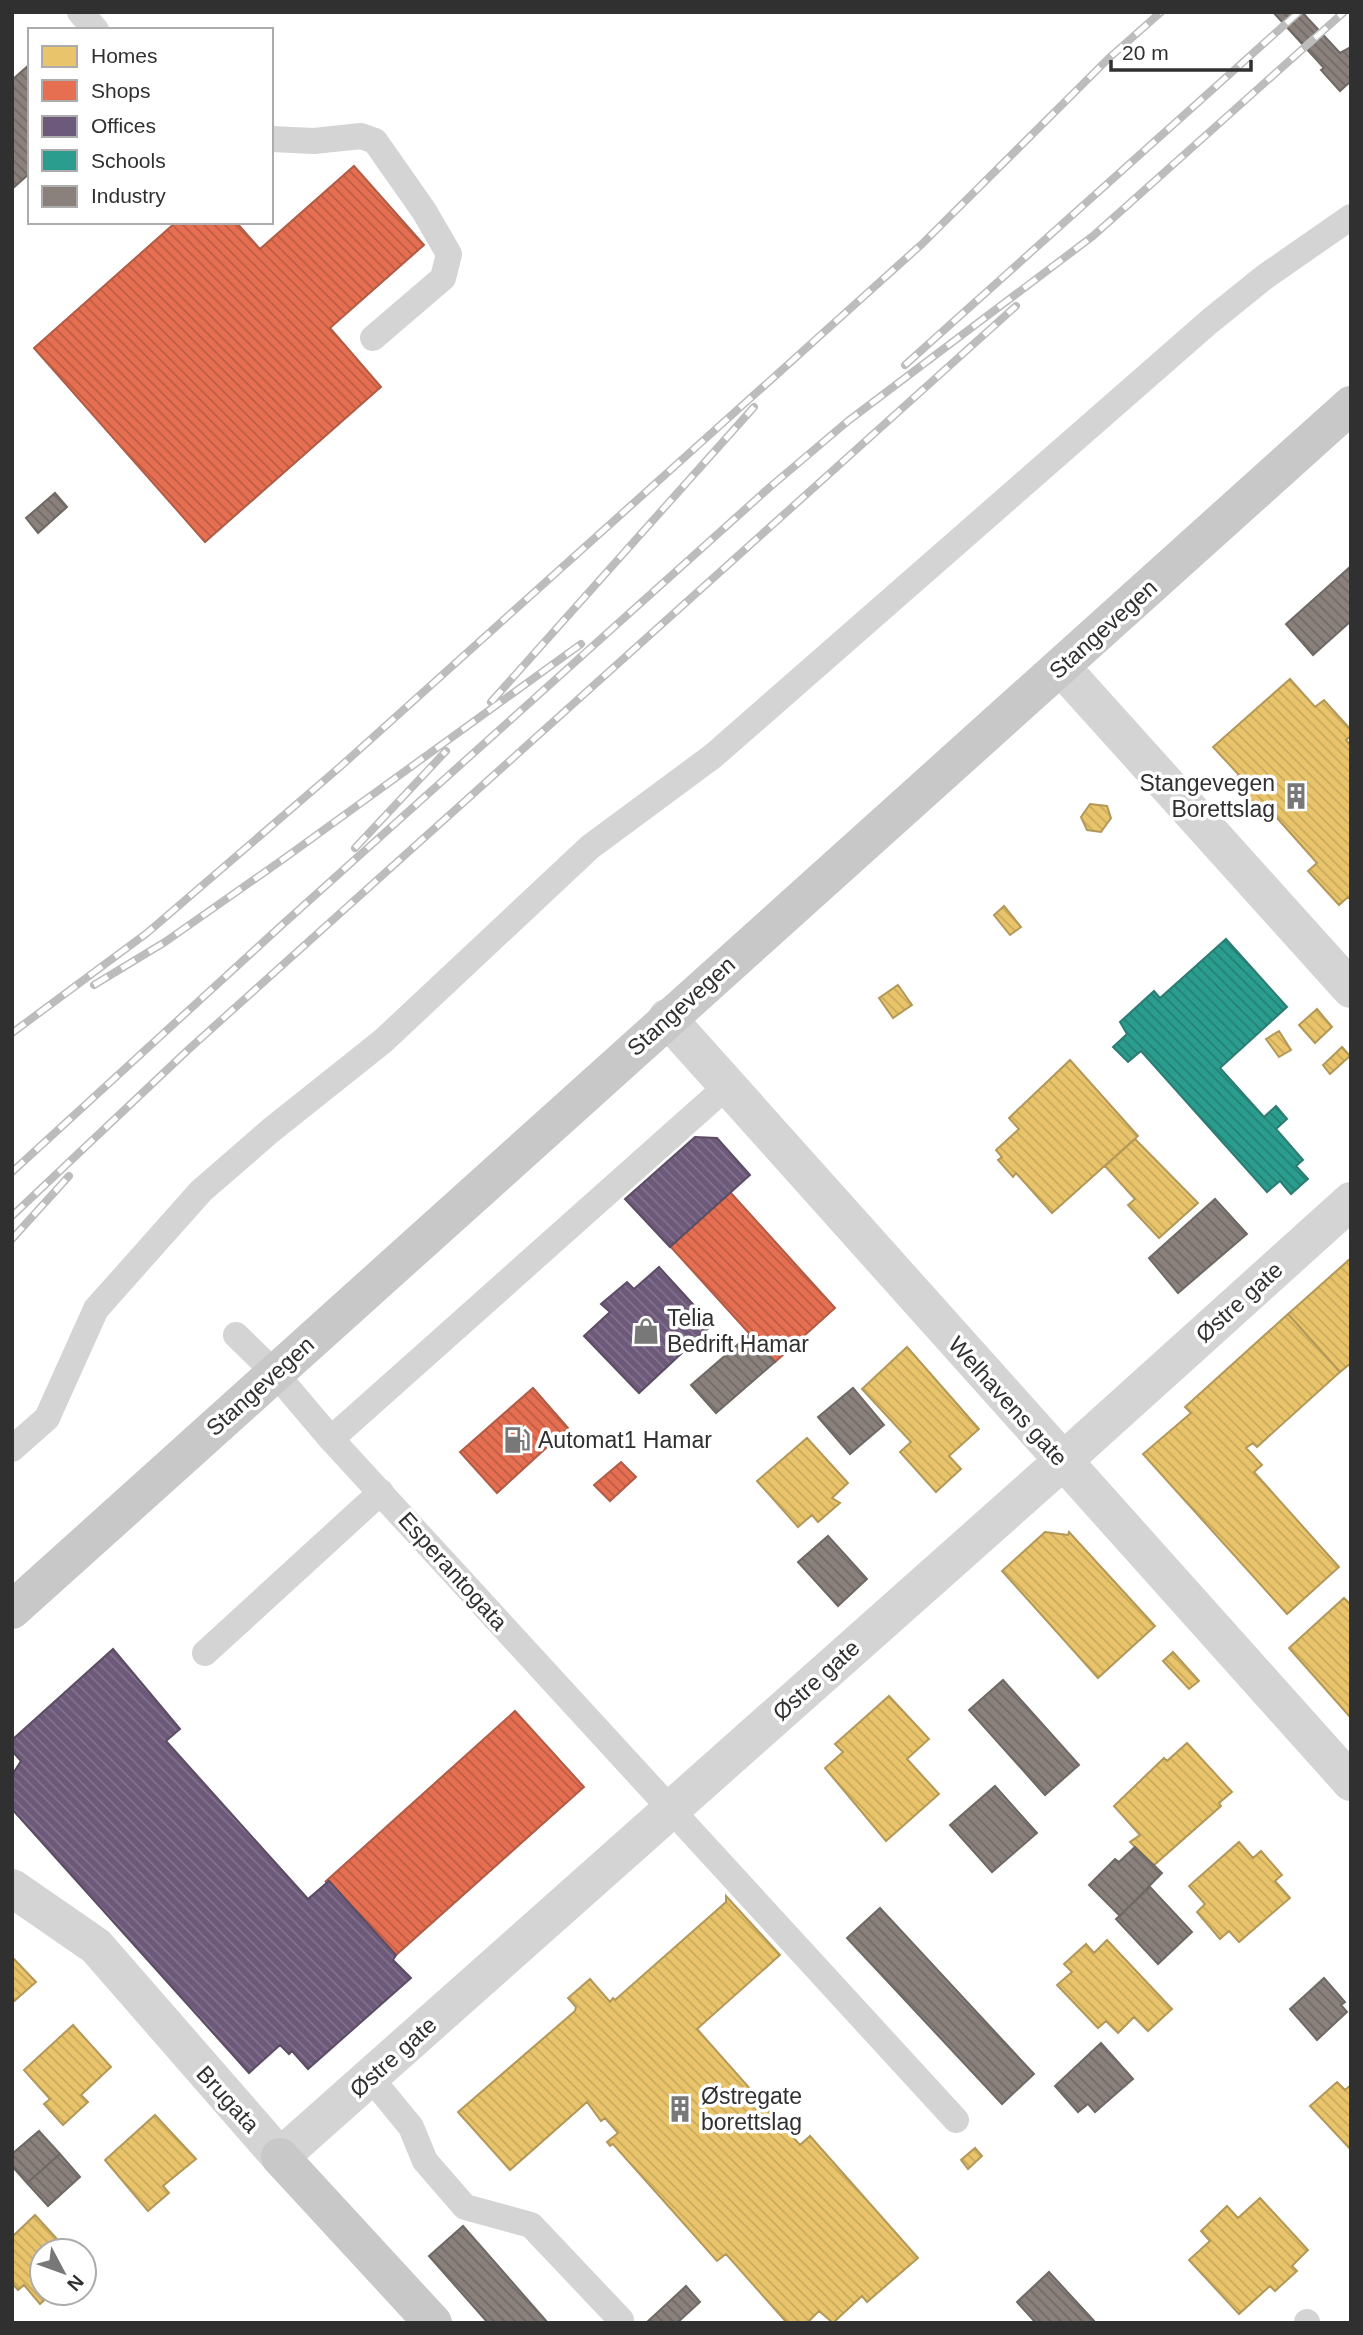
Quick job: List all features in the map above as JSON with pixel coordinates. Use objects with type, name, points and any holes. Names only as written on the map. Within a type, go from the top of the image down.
[{"type":"main road","name":"Stangevegen","points":[[12,1610],[1351,405]]},
{"type":"main road","name":"Brugata","points":[[280,2157],[433,2323]]},
{"type":"street","points":[[1060,667],[1351,989]]},
{"type":"street","name":"Welhavens gate","points":[[667,1018],[1351,1782]]},
{"type":"street","name":"Østre gate","points":[[280,2157],[1063,1461],[1351,1201]]},
{"type":"street","name":"Brugata","points":[[12,1888],[96,1946],[280,2157]]},
{"type":"lane","points":[[80,12],[94,28]]},
{"type":"lane","points":[[273,139],[314,141],[361,136],[374,141],[424,211],[449,254],[443,278],[373,338]]},
{"type":"lane","points":[[12,1449],[47,1418],[96,1309],[201,1191],[270,1131],[383,1041],[590,847],[713,756],[1210,321],[1266,276],[1351,217]]},
{"type":"lane","points":[[331,1439],[726,1087]]},
{"type":"lane","name":"Esperantogata","points":[[236,1335],[275,1373],[331,1439],[957,2120]]},
{"type":"lane","points":[[205,1653],[381,1492]]},
{"type":"lane","points":[[370,2077],[411,2127],[425,2161],[465,2207],[531,2225],[621,2320]]},
{"type":"building: Homes","name":"Stangevegen Borettslag","points":[[1290,679],[1315,707],[1324,700],[1351,730],[1351,736],[1346,740],[1351,746],[1351,900],[1348,897],[1339,905],[1308,871],[1317,863],[1269,809],[1260,817],[1230,783],[1239,775],[1213,747]]},
{"type":"building: Homes","points":[[1090,804],[1107,806],[1111,818],[1101,832],[1087,830],[1081,817]]},
{"type":"building: Homes","points":[[1004,906],[1021,927],[1010,935],[994,915]]},
{"type":"building: Homes","points":[[898,985],[912,1005],[893,1018],[879,998]]},
{"type":"building: Homes","points":[[1317,1009],[1332,1027],[1315,1043],[1299,1025]]},
{"type":"building: Homes","points":[[1279,1031],[1291,1050],[1279,1057],[1266,1039]]},
{"type":"building: Homes","points":[[1342,1047],[1350,1056],[1330,1074],[1323,1065]]},
{"type":"building: Homes","points":[[1070,1060],[1138,1136],[1052,1213],[1016,1173],[1013,1177],[998,1160],[1002,1157],[996,1150],[1019,1129],[1009,1118]]},
{"type":"building: Homes","points":[[1135,1139],[1198,1203],[1159,1238],[1128,1205],[1135,1199],[1105,1166]]},
{"type":"building: Homes","points":[[1351,1258],[1351,1363],[1340,1372],[1288,1314]]},
{"type":"building: Homes","points":[[1288,1314],[1340,1372],[1257,1447],[1253,1443],[1246,1448],[1262,1465],[1254,1472],[1339,1567],[1287,1614],[1143,1454],[1191,1413],[1185,1407]]},
{"type":"building: Homes","points":[[907,1347],[979,1429],[949,1456],[961,1469],[936,1492],[900,1452],[911,1442],[862,1389]]},
{"type":"building: Homes","points":[[807,1438],[848,1483],[832,1498],[840,1503],[818,1522],[812,1515],[798,1527],[757,1481]]},
{"type":"building: Homes","points":[[1045,1532],[1068,1535],[1069,1532],[1155,1626],[1098,1678],[1002,1571]]},
{"type":"building: Homes","points":[[1344,1598],[1351,1605],[1351,1718],[1289,1648]]},
{"type":"building: Homes","points":[[1173,1652],[1199,1681],[1189,1689],[1163,1661]]},
{"type":"building: Homes","points":[[889,1696],[929,1739],[907,1759],[939,1794],[886,1841],[825,1768],[843,1752],[835,1744]]},
{"type":"building: Homes","points":[[1187,1743],[1232,1792],[1219,1803],[1221,1806],[1153,1866],[1130,1842],[1140,1835],[1114,1806],[1164,1758],[1167,1761]]},
{"type":"building: Homes","points":[[1239,1842],[1253,1858],[1261,1851],[1282,1875],[1275,1881],[1290,1898],[1239,1942],[1229,1931],[1220,1939],[1197,1912],[1205,1904],[1189,1886]]},
{"type":"building: Homes","name":"Østregate borettslag","points":[[726,1896],[780,1955],[697,2029],[800,2145],[810,2136],[918,2258],[867,2302],[862,2296],[833,2323],[819,2311],[807,2323],[787,2323],[726,2254],[717,2261],[613,2144],[610,2146],[607,2142],[618,2133],[605,2118],[601,2121],[587,2102],[510,2170],[458,2112],[575,2011],[576,2007],[568,1998],[590,1979],[610,2002],[613,1998],[615,2000],[726,1902]]},
{"type":"building: Homes","points":[[1107,1940],[1172,2009],[1148,2031],[1134,2017],[1118,2033],[1106,2021],[1098,2028],[1057,1985],[1072,1972],[1064,1964],[1086,1944],[1094,1953]]},
{"type":"building: Homes","points":[[12,1957],[36,1982],[12,2003]]},
{"type":"building: Homes","points":[[73,2025],[111,2067],[81,2095],[88,2102],[63,2125],[44,2104],[50,2099],[24,2070]]},
{"type":"building: Homes","points":[[1337,2082],[1345,2090],[1351,2085],[1351,2150],[1310,2106]]},
{"type":"building: Homes","points":[[155,2115],[196,2159],[163,2186],[169,2193],[148,2211],[105,2160]]},
{"type":"building: Homes","points":[[975,2148],[982,2156],[968,2169],[961,2160]]},
{"type":"building: Homes","points":[[1260,2198],[1308,2250],[1292,2266],[1297,2271],[1275,2291],[1270,2286],[1239,2314],[1189,2260],[1210,2241],[1201,2231],[1227,2206],[1238,2218]]},
{"type":"building: Homes","points":[[35,2215],[55,2237],[28,2237],[28,2290],[24,2285],[18,2290],[12,2283],[12,2237]]},
{"type":"building: Shops","points":[[354,166],[424,245],[330,328],[381,387],[205,542],[34,348],[174,224],[238,224],[260,249]]},
{"type":"building: Shops","points":[[730,1192],[835,1308],[775,1362],[670,1246]]},
{"type":"building: Shops","points":[[533,1388],[568,1428],[497,1493],[460,1452]]},
{"type":"building: Shops","points":[[621,1462],[636,1477],[610,1501],[594,1485]]},
{"type":"building: Shops","points":[[515,1711],[584,1787],[396,1955],[329,1881],[325,1882]]},
{"type":"building: Offices","points":[[695,1137],[717,1138],[750,1175],[670,1247],[625,1199]]},
{"type":"building: Offices","points":[[659,1267],[712,1325],[639,1393],[584,1336],[610,1312],[601,1304],[627,1282],[634,1289]]},
{"type":"building: Offices","points":[[113,1649],[180,1729],[166,1741],[308,1899],[329,1881],[396,1955],[393,1960],[411,1978],[308,2069],[292,2051],[289,2054],[280,2045],[249,2073],[12,1809],[12,1775],[21,1761],[12,1751],[12,1740]]},
{"type":"building: Schools","points":[[1226,939],[1287,1007],[1220,1068],[1264,1117],[1276,1106],[1287,1119],[1276,1129],[1303,1160],[1296,1166],[1308,1179],[1291,1194],[1280,1181],[1267,1192],[1141,1051],[1128,1062],[1113,1047],[1127,1034],[1120,1022],[1154,991],[1160,998]]},
{"type":"building: Industry","points":[[1273,12],[1302,12],[1340,53],[1351,47],[1351,81],[1340,91],[1321,70],[1324,68]]},
{"type":"building: Industry","points":[[28,66],[28,175],[12,189],[12,80]]},
{"type":"building: Industry","points":[[55,493],[67,507],[38,533],[26,518]]},
{"type":"building: Industry","points":[[1351,566],[1351,621],[1313,655],[1286,624]]},
{"type":"building: Industry","points":[[1215,1199],[1247,1234],[1178,1293],[1149,1258]]},
{"type":"building: Industry","points":[[750,1334],[775,1362],[716,1413],[691,1385]]},
{"type":"building: Industry","points":[[853,1388],[884,1425],[850,1454],[818,1417]]},
{"type":"building: Industry","points":[[828,1536],[867,1579],[838,1606],[798,1562]]},
{"type":"building: Industry","points":[[1003,1680],[1079,1765],[1045,1795],[969,1710]]},
{"type":"building: Industry","points":[[995,1786],[1037,1833],[992,1872],[950,1825]]},
{"type":"building: Industry","points":[[1135,1847],[1162,1873],[1120,1916],[1089,1885],[1115,1859],[1119,1862]]},
{"type":"building: Industry","points":[[1150,1887],[1192,1932],[1158,1964],[1116,1919]]},
{"type":"building: Industry","points":[[880,1908],[1034,2074],[1002,2104],[847,1938]]},
{"type":"building: Industry","points":[[1324,1978],[1345,2002],[1341,2005],[1347,2012],[1317,2040],[1290,2009]]},
{"type":"building: Industry","points":[[1101,2043],[1133,2079],[1095,2112],[1088,2104],[1078,2112],[1055,2086]]},
{"type":"building: Industry","points":[[39,2131],[60,2154],[27,2183],[12,2166],[12,2154]]},
{"type":"building: Industry","points":[[60,2154],[80,2177],[48,2206],[27,2183]]},
{"type":"building: Industry","points":[[463,2226],[548,2323],[488,2323],[429,2256]]},
{"type":"building: Industry","points":[[1049,2272],[1096,2323],[1036,2323],[1017,2302]]},
{"type":"building: Industry","points":[[686,2286],[700,2302],[677,2323],[646,2323]]},
{"type":"railway","points":[[12,1033],[147,933],[341,766],[922,244],[1109,58],[1161,12]]},
{"type":"railway","points":[[905,365],[1299,12]]},
{"type":"railway","points":[[12,1172],[283,924],[770,487],[848,421],[1093,236],[1344,12]]},
{"type":"railway","points":[[12,1216],[189,1049],[1016,306]]},
{"type":"railway","points":[[491,702],[754,407]]},
{"type":"railway","points":[[94,985],[165,942],[581,644]]},
{"type":"railway","points":[[355,848],[446,751]]},
{"type":"railway","points":[[12,1239],[69,1176]]},
{"type":"place","name":"Stangevegen Borettslag","points":[[1296,796]]},
{"type":"place","name":"Telia Bedrift Hamar","points":[[646,1331]]},
{"type":"place","name":"Automat1 Hamar","points":[[517,1440]]},
{"type":"place","name":"Østregate borettslag","points":[[680,2109]]}]
